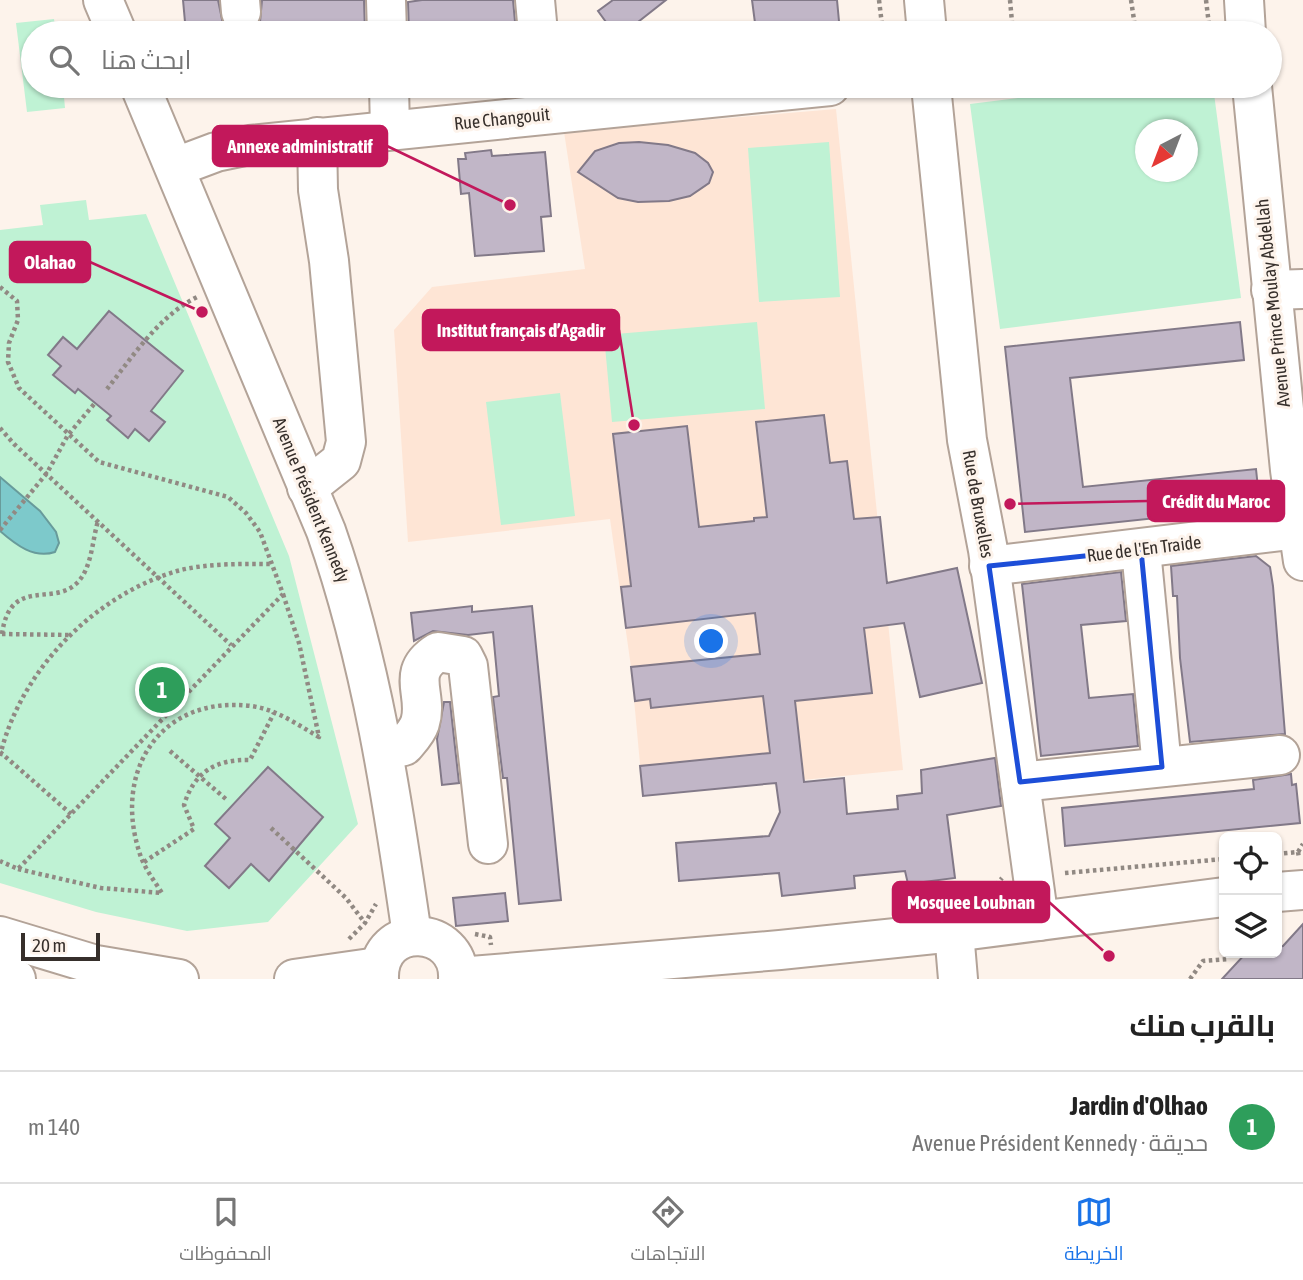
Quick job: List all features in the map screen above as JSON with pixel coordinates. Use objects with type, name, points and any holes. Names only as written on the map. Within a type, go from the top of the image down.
[{"type":"street","points":[[103,0],[112,21]]},
{"type":"street","points":[[386,0],[387,21]]},
{"type":"street","points":[[535,0],[537,21]]},
{"type":"street","points":[[923,0],[926,21]]},
{"type":"street","points":[[1244,0],[1245,21]]},
{"type":"street","name":"Avenue Président Kennedy","points":[[145,98],[326,531],[350,599],[384,750],[412,935]]},
{"type":"street","points":[[389,98],[390,131]]},
{"type":"street","name":"Rue Changouit","points":[[176,167],[216,152],[250,145],[390,131],[544,100],[585,98]]},
{"type":"street","name":"Rue de Bruxelles","points":[[932,98],[967,440],[989,566],[1039,921]]},
{"type":"street","name":"Avenue Prince Moulay Abdellah","points":[[1254,98],[1287,289],[1301,545]]},
{"type":"street","points":[[307,488],[341,460],[346,442],[329,261],[318,190],[317,138]]},
{"type":"street","name":"Rue de l'En Traide","points":[[989,566],[1140,550],[1301,545]]},
{"type":"street","points":[[1140,550],[1162,767]]},
{"type":"street","points":[[384,750],[404,746],[420,723],[419,674],[422,664],[438,653],[463,656],[468,666],[488,844]]},
{"type":"street","points":[[1020,782],[1280,755]]},
{"type":"street","points":[[1282,892],[1303,890]]},
{"type":"street","points":[[293,979],[378,973],[391,946],[412,935],[435,939],[449,950],[458,978],[752,966],[954,932],[1219,898]]},
{"type":"street","points":[[954,932],[958,979]]},
{"type":"street","points":[[0,936],[96,965],[179,979]]},
{"type":"street","points":[[0,974],[16,979]]},
{"type":"path","points":[[878,0],[881,21]]},
{"type":"path","points":[[1010,0],[1012,21]]},
{"type":"path","points":[[1131,0],[1134,21]]},
{"type":"path","points":[[1206,0],[1209,21]]},
{"type":"path","points":[[107,389],[146,341],[180,306],[223,284]]},
{"type":"path","points":[[0,287],[17,301],[18,320],[9,344],[8,362],[11,375],[19,388],[68,435],[99,462],[228,498],[246,513],[260,532],[299,643],[319,737],[274,713],[253,706],[216,705],[187,713],[160,733],[136,770],[132,790],[132,822],[144,862],[162,892],[101,888],[19,869],[0,861]]},
{"type":"path","points":[[0,530],[47,473],[68,435],[95,403]]},
{"type":"path","points":[[0,428],[13,444],[231,645]]},
{"type":"path","points":[[71,635],[1,633],[4,619],[17,602],[36,594],[75,586],[85,573],[98,521]]},
{"type":"path","points":[[71,814],[0,753],[16,706],[28,686],[71,635],[107,606],[161,579],[176,572],[202,567],[273,564]]},
{"type":"path","points":[[19,869],[231,645],[284,594]]},
{"type":"path","points":[[144,862],[194,829],[184,805],[198,775],[219,763],[250,760],[274,713]]},
{"type":"path","points":[[153,727],[160,733]]},
{"type":"path","points":[[170,751],[227,800]]},
{"type":"path","points":[[271,828],[328,880],[365,923]]},
{"type":"path","points":[[1298,852],[1303,844]]},
{"type":"path","points":[[995,927],[991,891],[1010,869],[1050,861],[1068,874],[1219,859]]},
{"type":"path","points":[[1190,979],[1203,961],[1228,959]]},
{"type":"highlighted area","points":[[1141,550],[1162,767],[1020,782],[989,566]]},
{"type":"shaded area","points":[[836,109],[903,770],[643,796],[631,667],[610,519],[408,542],[394,330],[432,287],[585,269],[564,132]]},
{"type":"green space","points":[[21,22],[21,63],[16,23]]},
{"type":"green space","points":[[25,98],[64,98],[65,108],[27,112]]},
{"type":"green space","points":[[1018,98],[1215,98],[1241,298],[1000,329],[970,104]]},
{"type":"green space","points":[[829,142],[840,297],[759,302],[748,148]]},
{"type":"green space","points":[[86,200],[89,220],[146,214],[289,556],[358,824],[268,922],[187,931],[96,912],[0,883],[0,230],[43,225],[40,205]]},
{"type":"green space","points":[[757,322],[765,409],[612,422],[604,335]]},
{"type":"green space","points":[[560,393],[575,516],[501,525],[486,402]]},
{"type":"water","points":[[0,477],[40,511],[56,532],[59,543],[55,552],[33,552],[19,546],[0,531]]},
{"type":"building","points":[[183,0],[218,0],[222,21],[185,21]]},
{"type":"building","points":[[262,0],[364,0],[365,21],[260,21]]},
{"type":"building","points":[[513,0],[515,21],[409,21],[408,2]]},
{"type":"building","points":[[613,0],[666,0],[639,21],[605,21],[598,11]]},
{"type":"building","points":[[752,0],[837,0],[839,21],[755,21]]},
{"type":"building","points":[[619,143],[668,145],[695,153],[708,163],[713,172],[709,183],[690,196],[669,201],[638,202],[618,198],[578,172],[595,151]]},
{"type":"building","points":[[491,150],[492,156],[545,152],[551,216],[541,217],[544,251],[475,256],[469,193],[461,194],[458,159],[466,159],[465,153]]},
{"type":"building","points":[[109,311],[183,371],[151,411],[165,422],[149,441],[135,429],[128,438],[107,420],[111,416],[78,389],[75,393],[53,375],[61,366],[48,355],[63,337],[77,349]]},
{"type":"building","points":[[1240,322],[1244,360],[1070,378],[1083,487],[1256,469],[1260,507],[1025,532],[1005,347]]},
{"type":"building","points":[[824,415],[830,463],[847,461],[854,519],[880,517],[887,583],[957,568],[982,683],[920,697],[904,623],[864,628],[872,693],[795,701],[804,782],[844,778],[847,814],[898,809],[897,796],[922,793],[921,770],[995,758],[1001,806],[947,815],[955,878],[908,884],[905,871],[854,876],[855,888],[782,896],[779,873],[679,881],[676,843],[769,836],[780,812],[776,783],[643,796],[640,766],[770,753],[763,696],[651,708],[650,699],[635,701],[631,667],[760,654],[755,613],[626,628],[621,587],[631,586],[613,434],[687,426],[699,527],[767,517],[756,422]]},
{"type":"building","points":[[1256,556],[1270,567],[1285,734],[1190,742],[1180,658],[1177,596],[1173,596],[1171,566]]},
{"type":"building","points":[[1121,572],[1126,621],[1081,625],[1089,698],[1133,694],[1138,746],[1041,756],[1022,584]]},
{"type":"building","points":[[472,606],[472,612],[532,606],[561,900],[519,904],[507,778],[503,778],[493,697],[499,696],[493,632],[468,635],[433,631],[414,641],[411,613]]},
{"type":"building","points":[[444,702],[450,702],[459,783],[442,785],[437,739]]},
{"type":"building","points":[[268,767],[323,817],[269,881],[251,864],[229,888],[205,866],[230,838],[215,824]]},
{"type":"building","points":[[1291,774],[1292,785],[1296,784],[1300,823],[1065,846],[1062,808],[1254,789],[1253,780]]},
{"type":"building","points":[[505,893],[508,921],[456,926],[453,898]]},
{"type":"building","points":[[1303,924],[1303,979],[1222,979],[1241,958],[1282,958],[1283,946]]},
{"type":"place","name":"Annexe administratif","points":[[510,205]]},
{"type":"place","name":"Olahao","points":[[202,312]]},
{"type":"place","name":"Institut français d’Agadir","points":[[634,425]]},
{"type":"place","name":"Crédit du Maroc","points":[[1010,504]]},
{"type":"place","name":"Jardin d'Olhao","points":[[162,690]]},
{"type":"place","name":"Mosquee Loubnan","points":[[1109,956]]}]
